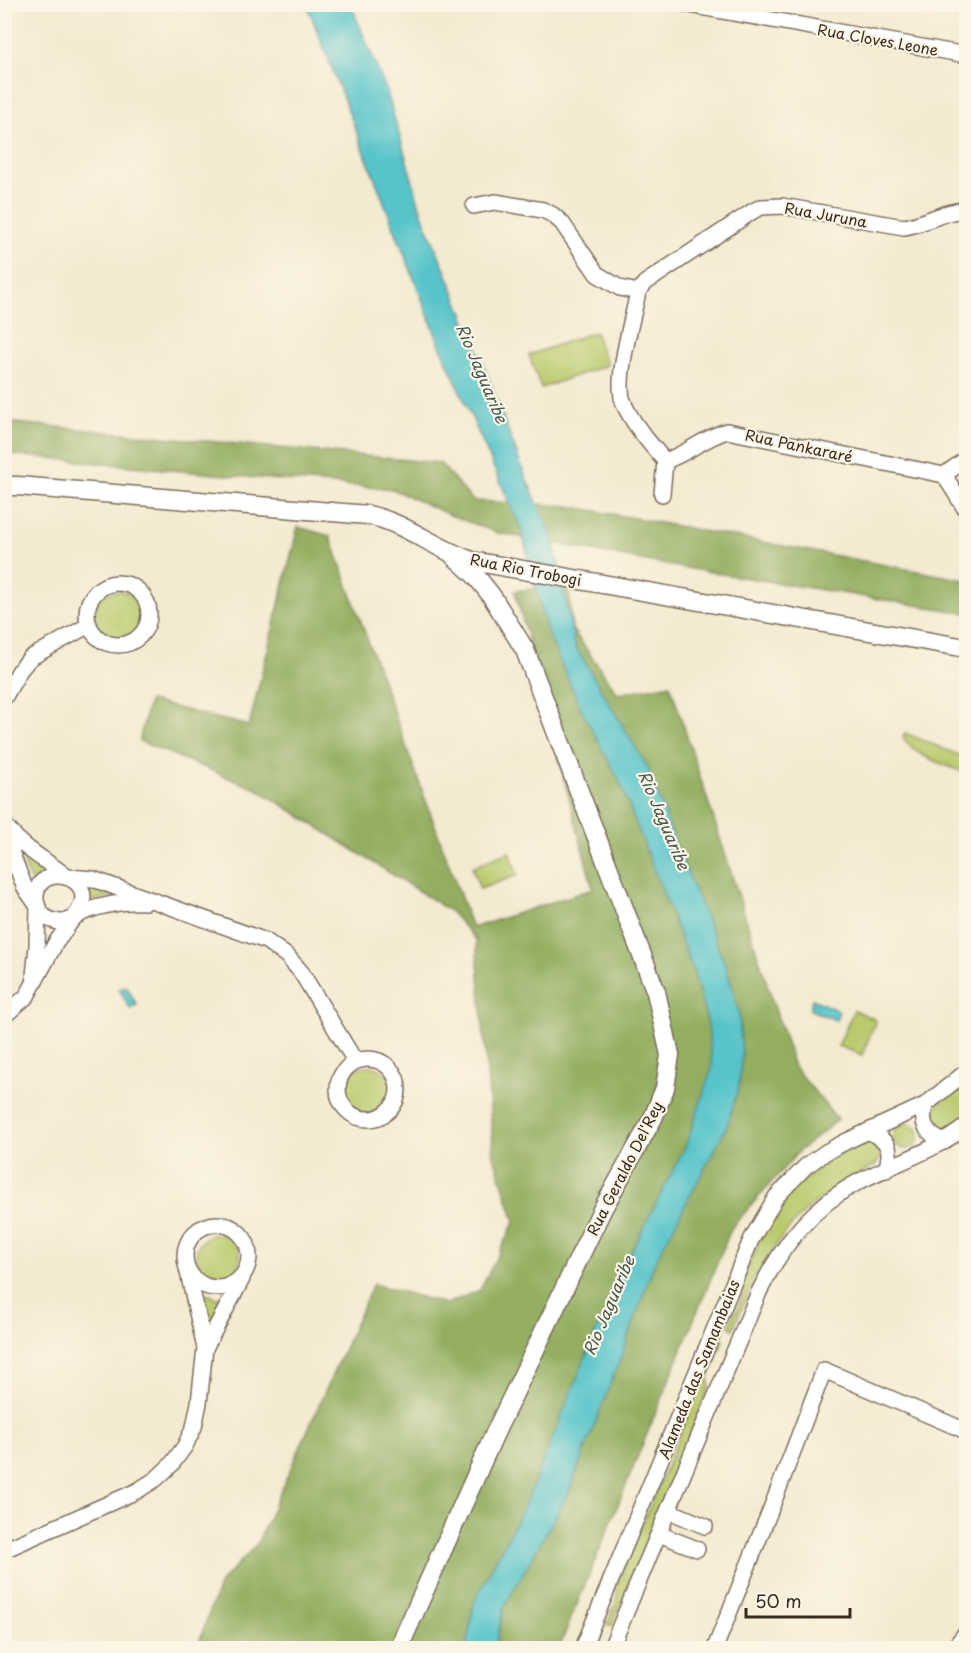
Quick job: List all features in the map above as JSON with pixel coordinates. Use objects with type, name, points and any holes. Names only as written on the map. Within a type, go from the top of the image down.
[{"type":"main road","name":"Rua Rio Trobogi","points":[[9,485],[368,515],[394,522],[453,555],[514,569],[966,648]]},
{"type":"main road","name":"Rua Geraldo Del'Rey","points":[[400,1648],[495,1433],[602,1210],[653,1118],[665,1088],[670,1055],[656,992],[525,650],[491,596],[475,575],[453,555]]},
{"type":"main road","points":[[956,1648],[966,1635]]},
{"type":"street","name":"Rua Cloves Leone","points":[[684,4],[966,55]]},
{"type":"street","points":[[474,206],[495,202],[543,210],[553,215],[562,223],[597,274],[620,288],[638,292],[621,376],[622,399],[627,410],[665,461],[662,494]]},
{"type":"street","name":"Rua Juruna","points":[[638,292],[655,275],[761,207],[782,206],[904,227],[966,210]]},
{"type":"street","name":"Rua Pankararé","points":[[665,461],[683,454],[716,434],[727,431],[944,475]]},
{"type":"street","points":[[966,459],[944,475],[966,510]]},
{"type":"street","points":[[107,585],[131,586],[141,593],[147,603],[149,615],[147,627],[140,637],[130,643],[118,645],[106,643],[96,636],[89,626],[87,614],[90,602],[97,592],[107,585]]},
{"type":"street","points":[[4,698],[20,670],[30,658],[89,626]]},
{"type":"street","points":[[4,1016],[27,996],[55,944],[83,902],[83,894],[75,881],[30,852],[19,843],[5,824]]},
{"type":"street","points":[[5,824],[11,852],[25,888],[41,913],[53,921],[61,922],[121,902],[154,903]]},
{"type":"street","points":[[33,982],[37,946],[36,896],[43,882],[58,875],[93,879],[138,894],[154,903],[266,941],[287,956],[314,990],[355,1061]]},
{"type":"street","points":[[375,1059],[392,1070],[397,1079],[398,1098],[393,1107],[377,1119],[357,1118],[348,1112],[338,1095],[341,1075],[355,1061],[375,1059]]},
{"type":"street","name":"Alameda das Samambaias","points":[[583,1648],[751,1240],[776,1197],[806,1166],[826,1152],[925,1105],[966,1072]]},
{"type":"street","points":[[925,1105],[923,1124],[927,1131],[944,1142]]},
{"type":"street","name":"Alameda das Samambaias","points":[[613,1644],[740,1337],[771,1268],[785,1244],[819,1207],[840,1193],[860,1181],[944,1142],[966,1126]]},
{"type":"street","points":[[868,1131],[878,1136],[888,1147],[890,1152],[886,1170]]},
{"type":"street","points":[[4,1550],[137,1491],[171,1466],[185,1446],[194,1427],[206,1348],[185,1258],[186,1248],[196,1231],[205,1226],[225,1225],[234,1229],[247,1244],[249,1264],[206,1348]]},
{"type":"street","points":[[188,1268],[194,1278],[203,1285],[215,1288],[226,1287],[237,1282],[245,1273]]},
{"type":"street","points":[[716,1327],[740,1337]]},
{"type":"street","points":[[716,1644],[824,1370],[966,1431]]},
{"type":"street","points":[[669,1511],[705,1526]]},
{"type":"street","points":[[659,1534],[697,1549]]},
{"type":"street","points":[[591,1629],[613,1644]]},
{"type":"green space","points":[[595,332],[607,365],[541,388],[529,355]]},
{"type":"green space","points":[[4,422],[440,463],[473,501],[569,506],[966,580],[966,613],[679,567],[498,533],[392,489],[5,454]]},
{"type":"green space","points":[[298,527],[330,536],[472,928],[593,889],[515,591],[569,585],[572,629],[618,694],[670,684],[794,1067],[838,1120],[799,1151],[732,1227],[559,1648],[197,1648],[220,1583],[257,1544],[373,1284],[446,1304],[480,1290],[515,1221],[494,1157],[476,940],[450,911],[259,790],[139,741],[149,701],[249,726]]},
{"type":"green space","points":[[118,591],[135,598],[142,615],[135,632],[118,639],[101,632],[94,615],[101,598]]},
{"type":"green space","points":[[905,733],[966,758],[966,773],[921,754],[906,742],[903,735]]},
{"type":"green space","points":[[19,850],[48,870],[42,872],[32,884]]},
{"type":"green space","points":[[509,852],[518,875],[480,889],[472,867]]},
{"type":"green space","points":[[84,883],[122,895],[99,899],[88,904],[90,896]]},
{"type":"green space","points":[[854,1010],[876,1020],[862,1055],[838,1046]]},
{"type":"green space","points":[[368,1066],[385,1073],[392,1090],[385,1107],[368,1114],[351,1107],[344,1090],[351,1073]]},
{"type":"green space","points":[[966,1082],[966,1117],[951,1129],[942,1129],[932,1124],[933,1109]]},
{"type":"green space","points":[[906,1123],[915,1127],[919,1136],[915,1145],[906,1149],[897,1145],[893,1136],[897,1127]]},
{"type":"green space","points":[[867,1140],[880,1149],[880,1159],[871,1168],[848,1179],[829,1192],[790,1227],[767,1258],[733,1329],[729,1326],[742,1296],[743,1278],[774,1210],[789,1192],[830,1159]]},
{"type":"green space","points":[[218,1234],[233,1241],[240,1256],[233,1271],[218,1278],[203,1271],[196,1256],[203,1241]]},
{"type":"green space","points":[[201,1292],[217,1298],[224,1296],[209,1326]]},
{"type":"green space","points":[[721,1337],[723,1340],[709,1376],[709,1387],[612,1626],[607,1624],[617,1600],[617,1584]]},
{"type":"water","name":"Rio Jaguaribe","points":[[307,5],[351,5],[387,92],[422,214],[479,353],[524,473],[553,538],[575,646],[648,768],[680,855],[727,969],[739,1013],[742,1055],[739,1086],[727,1126],[654,1264],[626,1344],[567,1496],[504,1607],[495,1648],[466,1648],[474,1602],[527,1500],[620,1273],[686,1145],[712,1068],[708,1024],[694,973],[619,780],[583,713],[547,632],[521,529],[441,348]]},
{"type":"water","points":[[126,986],[137,1005],[130,1009],[119,989]]},
{"type":"water","points":[[812,999],[839,1011],[836,1020],[810,1010]]}]
